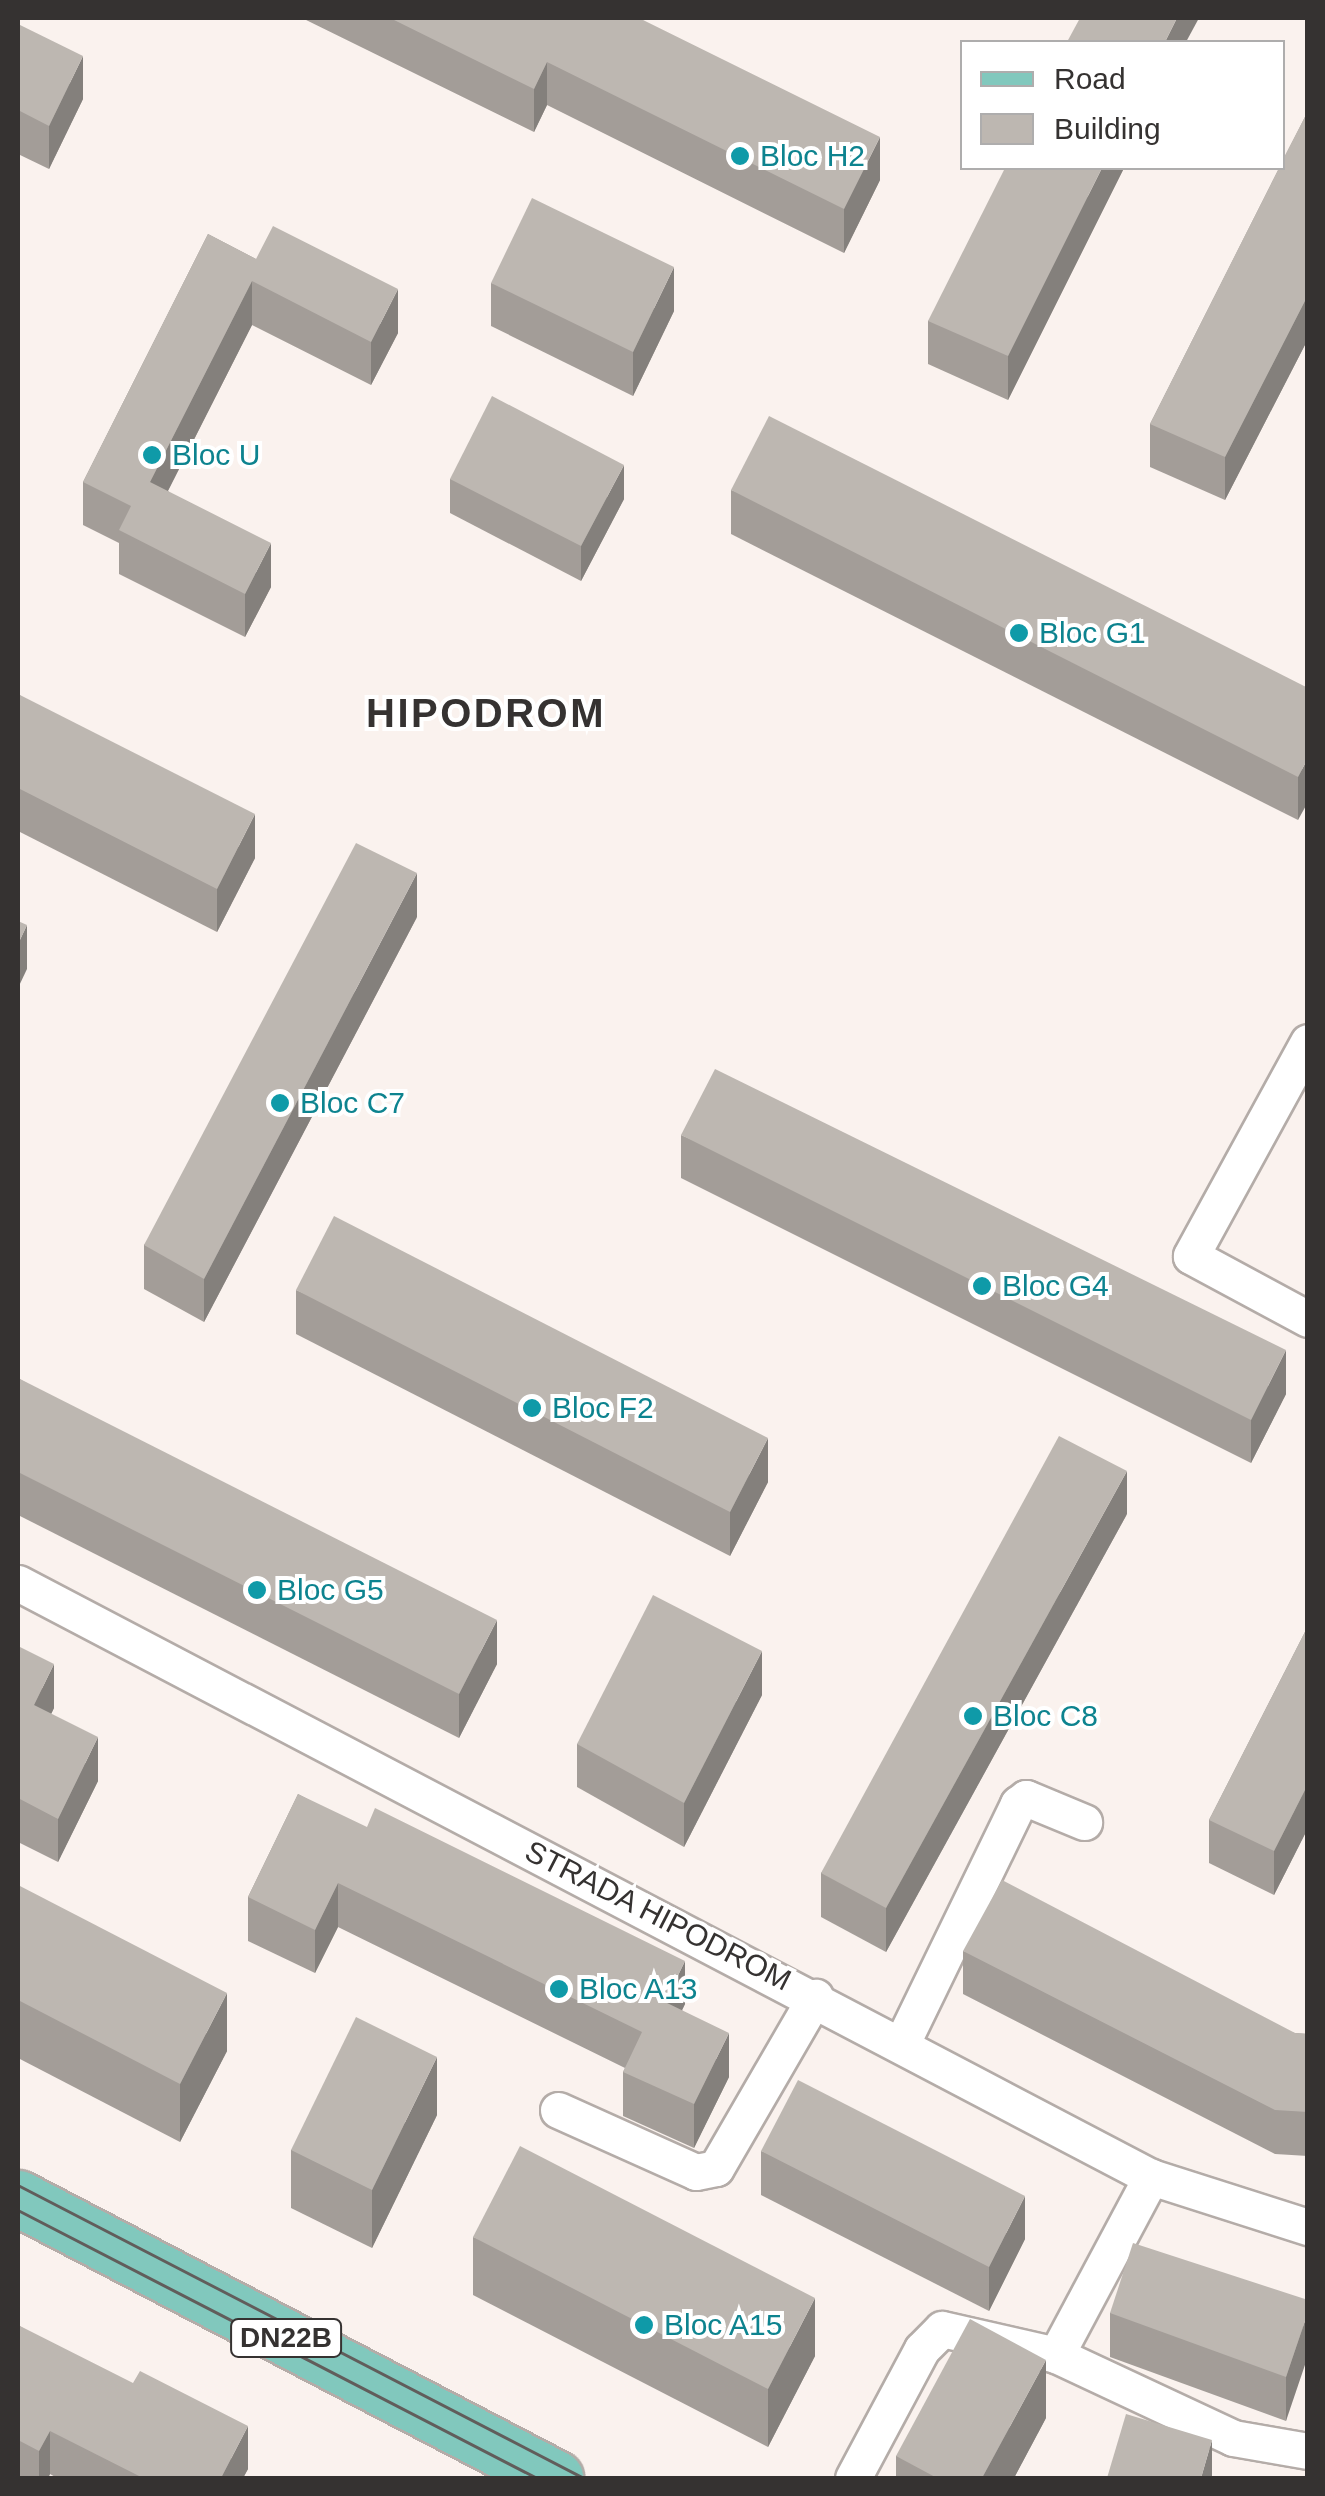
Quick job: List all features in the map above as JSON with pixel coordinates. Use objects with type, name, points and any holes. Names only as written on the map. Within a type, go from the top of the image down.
[{"type":"main road","name":"DN22B","points":[[18,2198],[556,2478]]},
{"type":"street","points":[[1308,1042],[1191,1256],[1308,1319]]},
{"type":"street","name":"STRADA HIPODROM","points":[[18,1583],[902,2042],[1152,2177],[1308,2226]]},
{"type":"street","points":[[902,2042],[1018,1804],[1026,1798],[1084,1822]]},
{"type":"street","points":[[558,2110],[696,2172],[716,2168],[814,1997]]},
{"type":"street","points":[[1056,2355],[1152,2177]]},
{"type":"street","points":[[853,2478],[922,2349],[942,2330],[1056,2355],[1233,2438],[1308,2451]]},
{"type":"building","points":[[390,18],[639,18],[880,137],[844,209],[547,62],[534,89]]},
{"type":"building","points":[[1080,18],[1177,18],[1166,40],[1068,40]]},
{"type":"building","points":[[18,24],[83,56],[49,126],[18,110]]},
{"type":"building","points":[[1308,111],[1308,295],[1225,457],[1150,424],[1278,170],[1285,170],[1285,155]]},
{"type":"building","points":[[1004,170],[1101,170],[1008,356],[928,321]]},
{"type":"building","points":[[532,198],[674,267],[633,352],[491,283]]},
{"type":"building","points":[[273,226],[398,289],[371,342],[252,281],[150,482],[271,543],[245,594],[119,530],[131,506],[83,482],[208,234],[256,259]]},
{"type":"building","points":[[492,396],[624,465],[581,546],[450,479]]},
{"type":"building","points":[[769,416],[1308,688],[1308,758],[1298,777],[731,490]]},
{"type":"building","points":[[18,694],[255,814],[217,889],[18,788]]},
{"type":"building","name":"Bloc C7","points":[[356,843],[417,873],[204,1279],[144,1245]]},
{"type":"building","points":[[18,921],[27,925],[18,944]]},
{"type":"building","points":[[715,1069],[1286,1350],[1251,1420],[681,1135]]},
{"type":"building","points":[[334,1216],[768,1438],[730,1512],[296,1290]]},
{"type":"building","points":[[18,1378],[497,1620],[459,1694],[18,1472]]},
{"type":"building","name":"Bloc C8","points":[[1059,1436],[1127,1471],[886,1908],[821,1873]]},
{"type":"building","points":[[653,1595],[762,1651],[684,1803],[577,1744]]},
{"type":"building","points":[[1308,1626],[1308,1784],[1274,1851],[1209,1820]]},
{"type":"building","points":[[18,1646],[54,1664],[34,1705],[98,1737],[58,1819],[18,1798]]},
{"type":"building","points":[[298,1794],[367,1827],[375,1808],[685,1961],[665,2002],[729,2033],[694,2104],[623,2072],[642,2032],[338,1883],[315,1930],[248,1897]]},
{"type":"building","points":[[1002,1880],[1295,2033],[1308,2034],[1308,2112],[1275,2110],[963,1951]]},
{"type":"building","points":[[18,1885],[227,1993],[180,2084],[18,2000]]},
{"type":"building","points":[[356,2017],[437,2057],[372,2190],[291,2150]]},
{"type":"building","points":[[798,2080],[1025,2196],[989,2267],[761,2151]]},
{"type":"building","points":[[520,2146],[815,2298],[768,2389],[473,2237]]},
{"type":"building","points":[[1133,2243],[1308,2300],[1308,2312],[1286,2377],[1110,2313]]},
{"type":"building","points":[[970,2319],[1046,2360],[982,2478],[937,2478],[896,2456]]},
{"type":"building","points":[[18,2325],[133,2383],[140,2371],[248,2426],[221,2478],[143,2478],[50,2431],[39,2451],[18,2440]]},
{"type":"building","points":[[1126,2414],[1212,2440],[1201,2478],[1107,2478]]},
{"type":"tram line","points":[[18,2185],[584,2478]]},
{"type":"tram line","points":[[18,2210],[537,2478]]},
{"type":"place","name":"Bloc H2","points":[[740,156]]},
{"type":"place","name":"Bloc U","points":[[152,455]]},
{"type":"place","name":"Bloc G1","points":[[1019,633]]},
{"type":"place","name":"Bloc C7","points":[[280,1103]]},
{"type":"place","name":"Bloc G4","points":[[982,1286]]},
{"type":"place","name":"Bloc F2","points":[[532,1408]]},
{"type":"place","name":"Bloc G5","points":[[257,1590]]},
{"type":"place","name":"Bloc C8","points":[[973,1716]]},
{"type":"place","name":"Bloc A13","points":[[559,1989]]},
{"type":"place","name":"Bloc A15","points":[[644,2325]]},
{"type":"district","name":"HIPODROM","points":[[486,713]]}]
